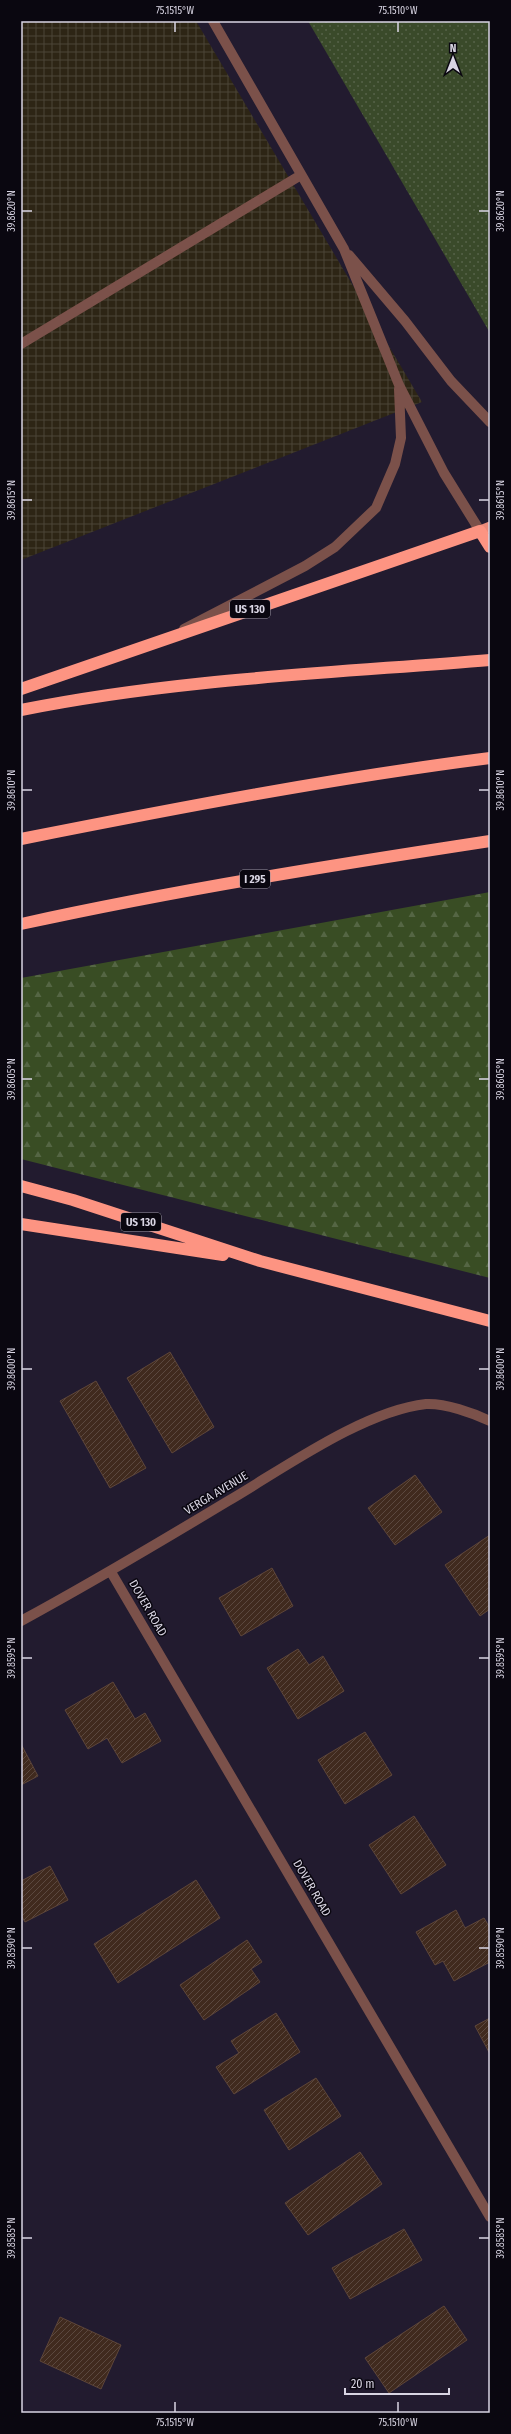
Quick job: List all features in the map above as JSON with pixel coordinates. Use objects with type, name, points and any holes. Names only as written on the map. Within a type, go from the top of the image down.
[{"type":"highway","points":[[485,529],[490,547]]},
{"type":"highway","name":"US 130","points":[[21,689],[169,636],[485,529]]},
{"type":"highway","points":[[21,710],[143,690],[244,679],[490,660]]},
{"type":"highway","points":[[21,839],[172,809],[381,773],[490,758]]},
{"type":"highway","name":"I 295","points":[[21,924],[112,904],[358,861],[490,841]]},
{"type":"highway","name":"US 130","points":[[21,1186],[73,1200],[260,1261],[490,1321]]},
{"type":"highway","points":[[21,1224],[260,1261]]},
{"type":"street","points":[[213,21],[344,249],[399,385],[444,473],[485,529]]},
{"type":"street","points":[[21,344],[301,175]]},
{"type":"street","points":[[344,249],[406,321],[451,381],[490,422]]},
{"type":"street","points":[[169,636],[317,559],[335,547],[376,508],[395,464],[401,438],[399,385]]},
{"type":"street","name":"VERGA AVENUE","points":[[21,1621],[111,1572],[312,1451],[369,1420],[402,1409],[431,1405],[471,1412],[490,1421]]},
{"type":"street","name":"DOVER ROAD","points":[[111,1572],[490,2217]]},
{"type":"shaded area","points":[[21,21],[196,21],[422,402],[21,560]]},
{"type":"green space","points":[[308,21],[490,21],[490,333]]},
{"type":"green space","points":[[490,892],[490,1278],[21,1159],[21,978]]},
{"type":"building","points":[[170,1352],[214,1427],[172,1453],[127,1378]]},
{"type":"building","points":[[96,1381],[146,1468],[110,1488],[60,1401]]},
{"type":"building","points":[[415,1475],[442,1512],[395,1545],[368,1508]]},
{"type":"building","points":[[490,1535],[490,1609],[480,1616],[445,1565]]},
{"type":"building","points":[[272,1568],[293,1606],[241,1636],[219,1598]]},
{"type":"building","points":[[298,1649],[309,1665],[323,1656],[344,1691],[298,1719],[267,1668]]},
{"type":"building","points":[[113,1682],[135,1719],[145,1713],[161,1741],[122,1763],[107,1738],[88,1749],[65,1710]]},
{"type":"building","points":[[365,1732],[392,1775],[345,1804],[318,1760]]},
{"type":"building","points":[[21,1744],[38,1776],[21,1785]]},
{"type":"building","points":[[414,1816],[446,1865],[401,1894],[369,1845]]},
{"type":"building","points":[[50,1866],[68,1900],[25,1922],[21,1915],[21,1881]]},
{"type":"building","points":[[196,1880],[220,1918],[118,1983],[94,1944]]},
{"type":"building","points":[[456,1910],[465,1928],[484,1918],[490,1928],[490,1962],[454,1981],[443,1961],[435,1965],[416,1932]]},
{"type":"building","points":[[247,1940],[262,1962],[251,1969],[260,1982],[204,2020],[180,1985]]},
{"type":"building","points":[[276,2013],[300,2052],[234,2094],[216,2067],[239,2053],[231,2041]]},
{"type":"building","points":[[490,2018],[490,2054],[475,2026]]},
{"type":"building","points":[[316,2078],[341,2116],[289,2150],[264,2110]]},
{"type":"building","points":[[360,2152],[382,2184],[308,2235],[285,2203]]},
{"type":"building","points":[[404,2229],[422,2260],[350,2299],[332,2268]]},
{"type":"building","points":[[444,2306],[467,2340],[389,2393],[365,2358]]},
{"type":"building","points":[[60,2317],[121,2345],[101,2389],[40,2361]]}]
